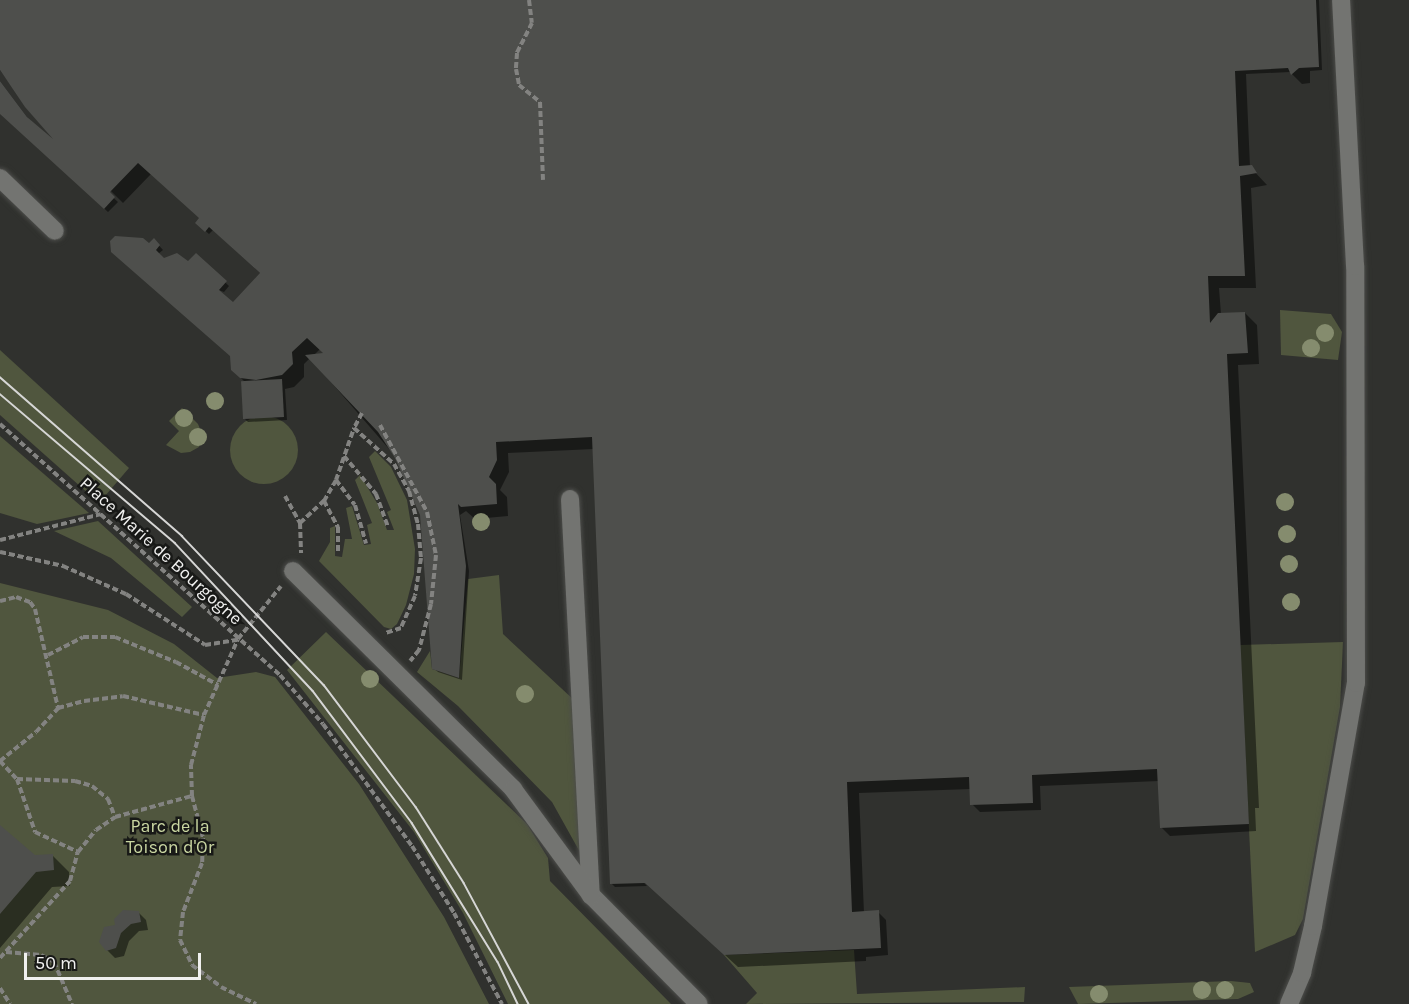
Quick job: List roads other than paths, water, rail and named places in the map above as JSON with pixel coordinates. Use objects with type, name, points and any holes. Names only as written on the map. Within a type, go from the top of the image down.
[{"type":"lane","points":[[1289,1004],[1302,974],[1313,926],[1356,683],[1355,266],[1341,0]]},
{"type":"lane","points":[[0,178],[55,231]]},
{"type":"lane","points":[[570,499],[591,895]]},
{"type":"lane","points":[[293,571],[513,789],[591,895],[699,1004]]},
{"type":"tram line","points":[[0,377],[182,536],[324,685],[416,807],[464,883],[529,1004]]},
{"type":"tram line","points":[[0,394],[175,543],[313,691],[412,823],[498,962],[518,1004]]},
{"type":"park label","name":"Parc de la Toison d'Or","points":[[170,837]]}]
